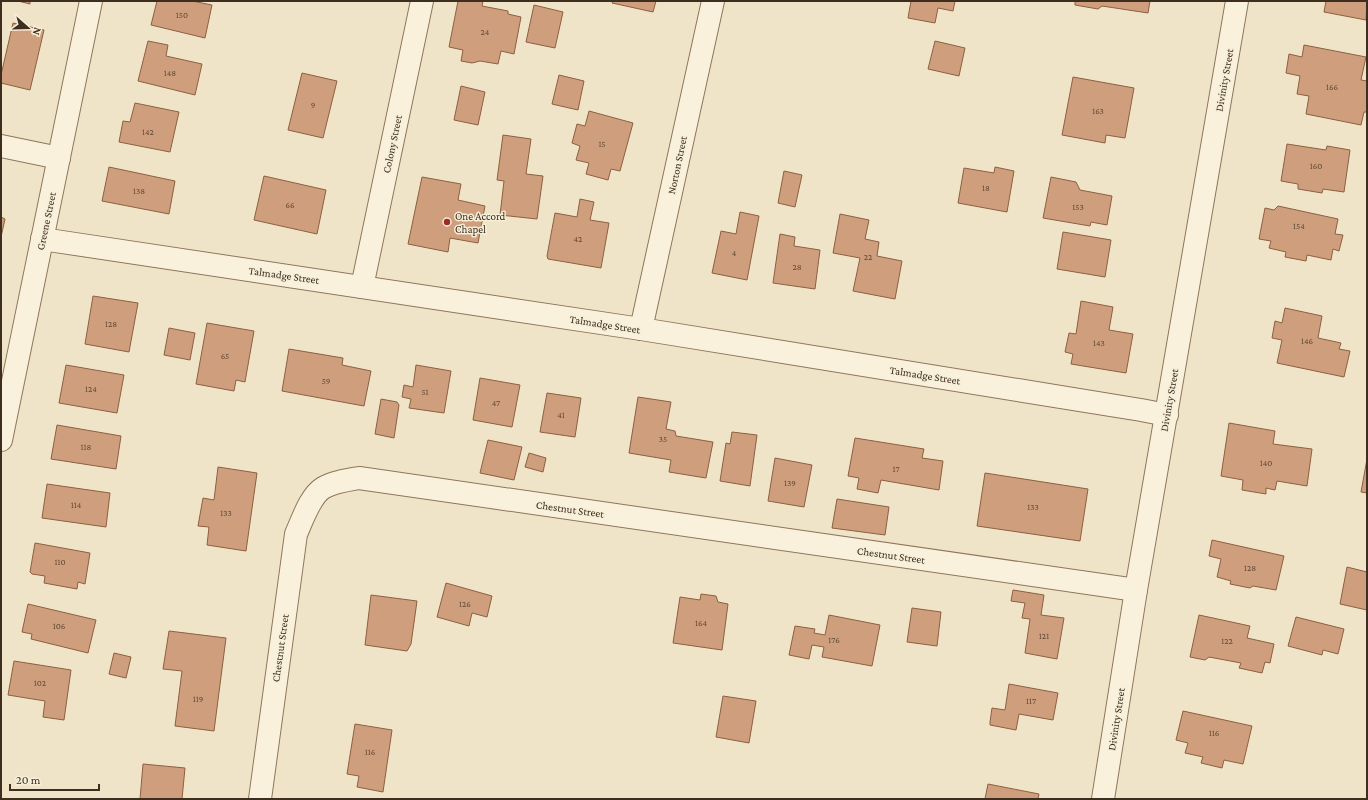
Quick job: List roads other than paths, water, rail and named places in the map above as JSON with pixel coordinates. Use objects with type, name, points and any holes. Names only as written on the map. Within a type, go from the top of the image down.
[{"type":"street","name":"Greene Street","points":[[1,440],[91,1]]},
{"type":"street","name":"Colony Street","points":[[362,287],[422,1]]},
{"type":"street","name":"Norton Street","points":[[641,329],[713,1]]},
{"type":"street","name":"Divinity Street","points":[[1103,799],[1136,590],[1237,1]]},
{"type":"street","points":[[1,146],[58,158]]},
{"type":"street","name":"Talmadge Street","points":[[42,239],[641,329],[1167,415]]},
{"type":"street","name":"Chestnut Street","points":[[260,799],[296,534],[307,506],[322,489],[340,481],[359,478],[1136,590]]},
{"type":"place","name":"One Accord Chapel","points":[[447,222]]}]
